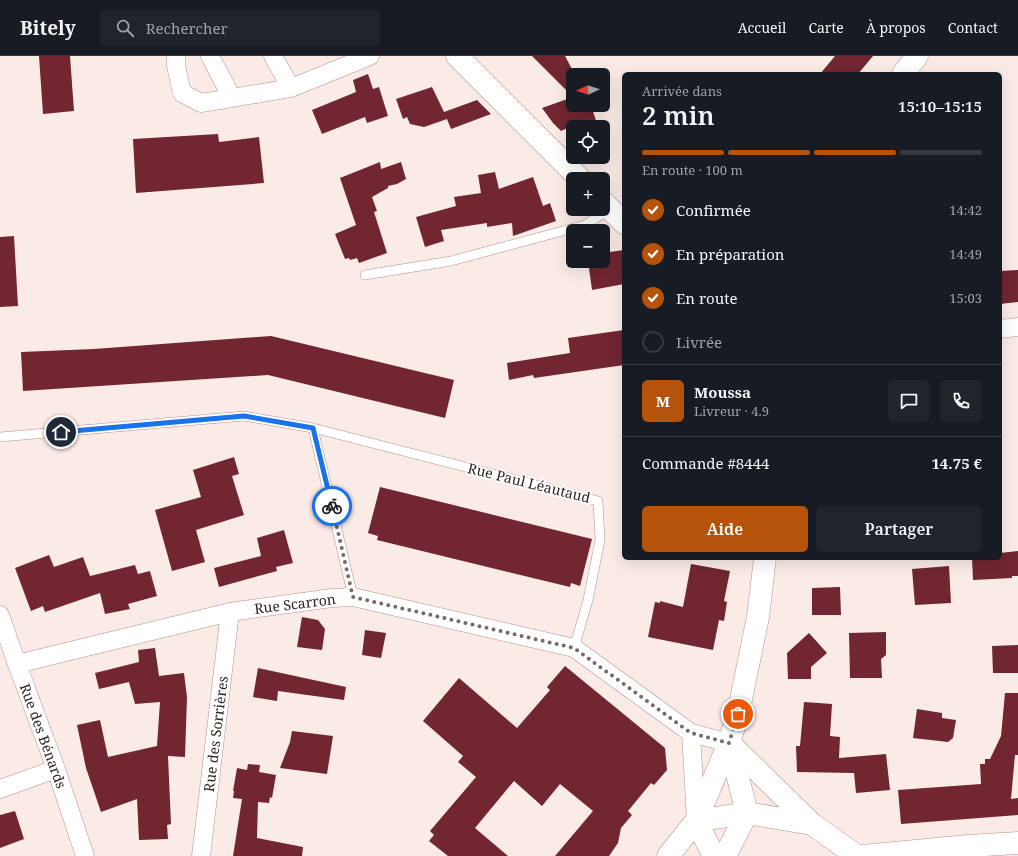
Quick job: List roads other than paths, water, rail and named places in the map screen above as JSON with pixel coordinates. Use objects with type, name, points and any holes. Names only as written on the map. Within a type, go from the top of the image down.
[{"type":"main road","points":[[457,56],[573,172]]},
{"type":"main road","points":[[905,72],[917,56]]},
{"type":"main road","points":[[668,856],[696,821],[729,743],[738,714],[758,617],[765,560]]},
{"type":"main road","points":[[725,856],[747,813],[729,743]]},
{"type":"main road","points":[[729,743],[812,824],[857,856]]},
{"type":"main road","points":[[696,821],[747,813],[812,824]]},
{"type":"main road","points":[[696,821],[714,856]]},
{"type":"main road","points":[[863,856],[1018,843]]},
{"type":"street","points":[[176,56],[176,66],[182,93],[201,103],[291,88],[370,56]]},
{"type":"street","points":[[210,56],[232,98]]},
{"type":"street","points":[[273,56],[291,88]]},
{"type":"street","points":[[1002,329],[1018,327]]},
{"type":"street","name":"Rue Scarron","points":[[17,664],[230,612],[332,598],[353,597],[574,648],[691,733],[729,743]]},
{"type":"street","name":"Rue des Sorrières","points":[[201,856],[230,612]]},
{"type":"street","name":"Rue des Bénards","points":[[0,615],[56,769],[85,856]]},
{"type":"street","points":[[691,733],[696,821]]},
{"type":"street","points":[[0,789],[56,769]]},
{"type":"lane","points":[[365,275],[451,261],[585,225],[612,211]]},
{"type":"lane","name":"Rue Paul Léautaud","points":[[0,437],[244,416],[313,428],[598,501],[600,540],[588,600],[574,648]]},
{"type":"lane","points":[[313,428],[353,597]]}]
